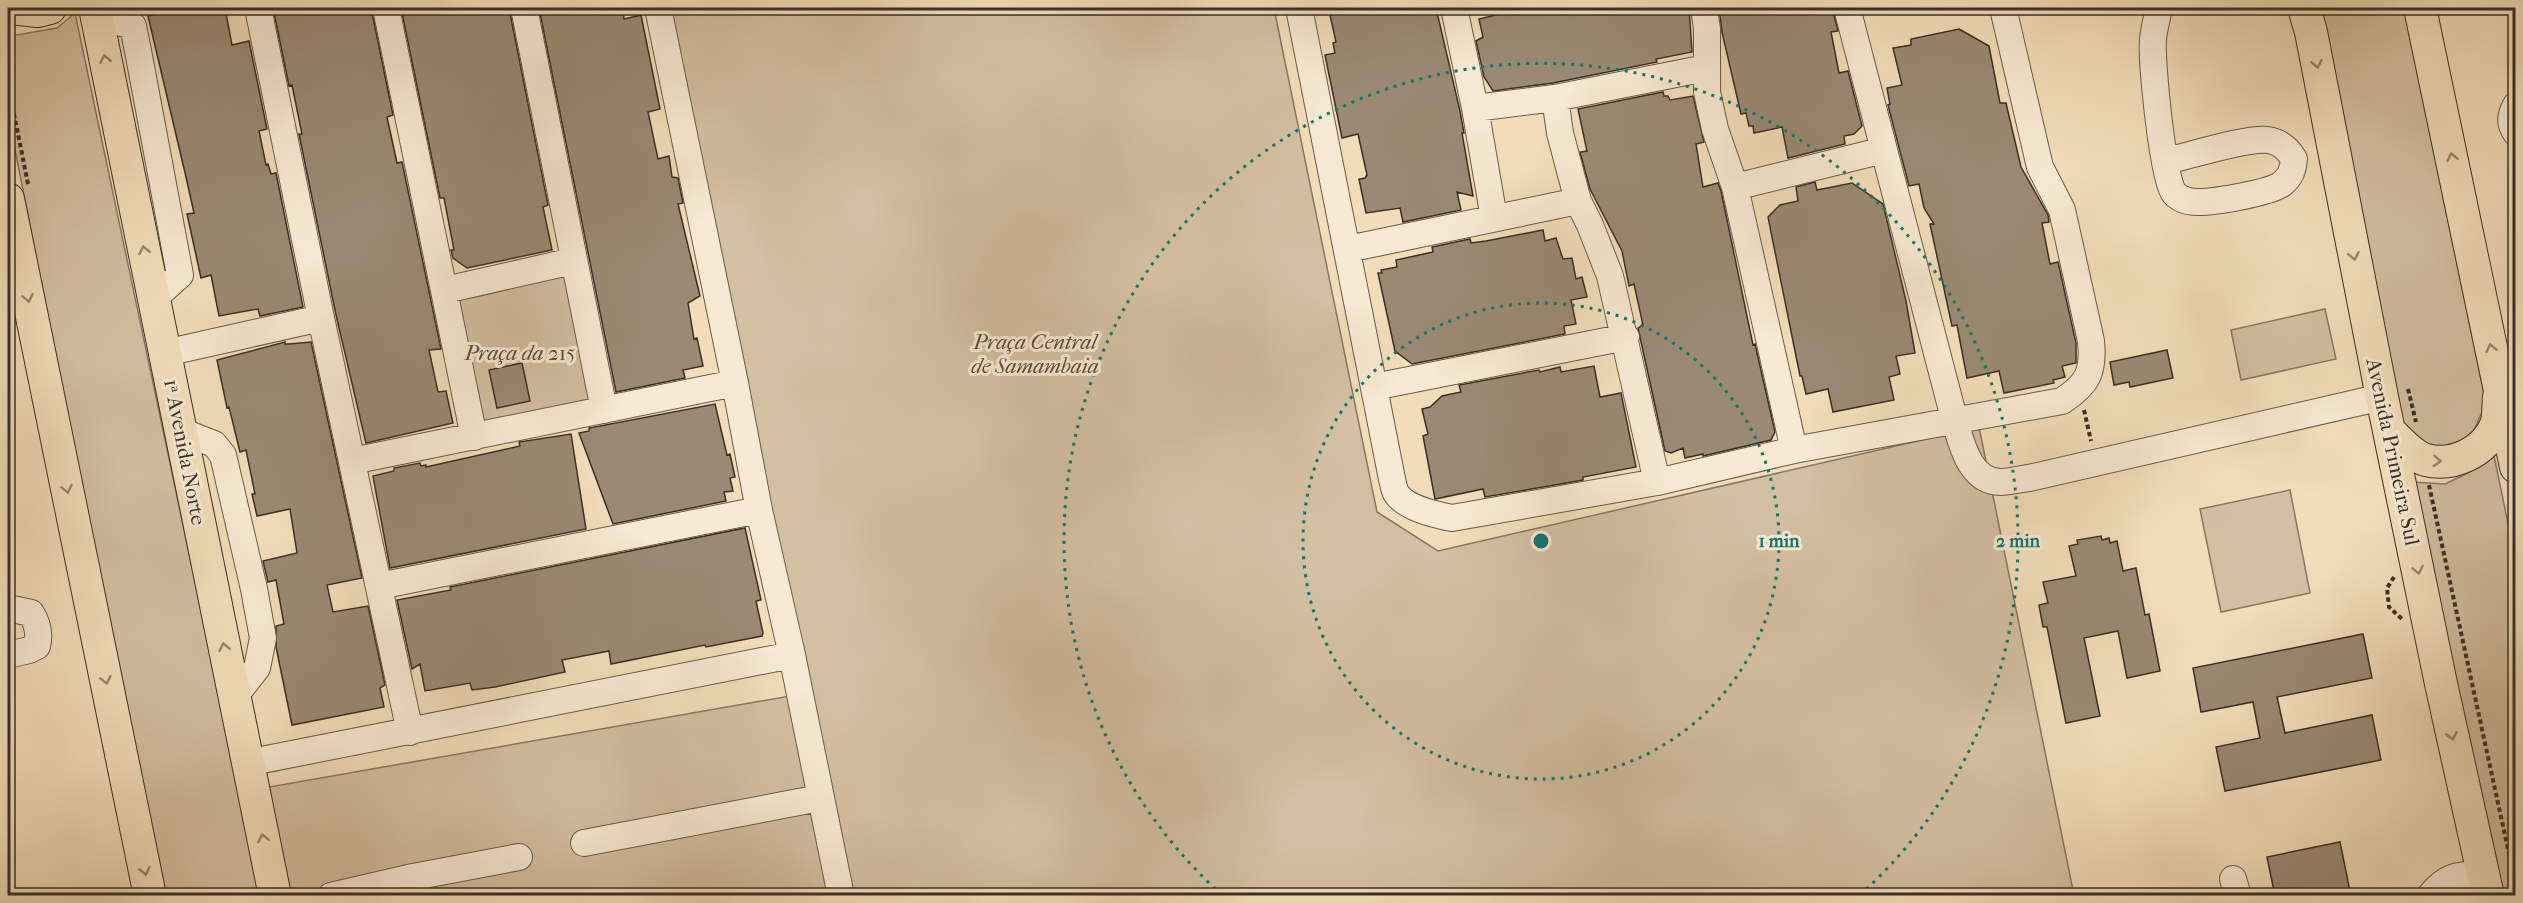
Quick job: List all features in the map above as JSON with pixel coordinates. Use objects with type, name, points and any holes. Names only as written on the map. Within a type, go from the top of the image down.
[{"type":"main road","points":[[11,8],[38,11],[50,8]]},
{"type":"main road","name":"Avenida Primeira Sul","points":[[2304,8],[2311,32],[2437,667],[2486,885]]},
{"type":"main road","points":[[2420,8],[2516,467]]},
{"type":"main road","name":"1ᵃ Avenida Norte","points":[[96,12],[275,896]]},
{"type":"main road","points":[[8,199],[150,896]]},
{"type":"main road","points":[[2389,431],[2410,451],[2424,460],[2447,462],[2466,457],[2481,445],[2496,424],[2500,388]]},
{"type":"street","points":[[258,8],[321,318],[410,732]]},
{"type":"street","points":[[386,8],[474,437]]},
{"type":"street","points":[[524,8],[604,410]]},
{"type":"street","points":[[658,8],[759,510],[792,655],[840,896]]},
{"type":"street","points":[[1299,8],[1396,494],[1427,513],[1452,518],[1657,482],[1794,450],[1955,423],[2062,401],[2084,383],[2091,371],[2093,359],[2062,210],[2040,168],[2003,8]]},
{"type":"street","points":[[1454,8],[1475,108],[1494,218]]},
{"type":"street","points":[[1704,8],[1707,29],[1707,92],[1716,129],[1735,187],[1794,450]]},
{"type":"street","points":[[1852,8],[1884,150],[1955,423],[1966,457],[1985,478],[1999,483],[2029,478],[2382,397]]},
{"type":"street","points":[[2159,8],[2153,40],[2155,97],[2166,161]]},
{"type":"street","points":[[1475,108],[1556,98],[1706,68]]},
{"type":"street","points":[[1556,98],[1560,133],[1578,201],[1610,276],[1626,337],[1657,482]]},
{"type":"street","points":[[2516,105],[2511,115],[2511,126],[2516,133]]},
{"type":"street","points":[[1735,187],[1884,150]]},
{"type":"street","points":[[1348,249],[1578,201]]},
{"type":"street","points":[[445,290],[573,261]]},
{"type":"street","points":[[165,353],[321,318]]},
{"type":"street","points":[[1374,387],[1626,337]]},
{"type":"street","points":[[352,461],[735,382]]},
{"type":"street","points":[[181,431],[214,444],[223,455],[254,589],[263,638],[257,668],[234,697]]},
{"type":"street","points":[[379,586],[759,510]]},
{"type":"street","points":[[8,608],[31,613],[38,628],[39,637],[37,646],[8,655]]},
{"type":"street","points":[[247,763],[792,655]]},
{"type":"street","points":[[584,843],[820,798]]},
{"type":"street","points":[[331,896],[415,886],[519,856]]},
{"type":"street","points":[[2430,896],[2441,882],[2461,875],[2486,885]]},
{"type":"green space","name":"Praça Central de Samambaia","points":[[653,8],[1274,8],[1377,512],[1438,551],[1979,427],[2074,895],[291,895],[269,787],[796,695]]},
{"type":"green space","points":[[2312,8],[2404,8],[2486,403],[2470,439],[2434,449],[2398,429]]},
{"type":"green space","points":[[75,13],[261,895],[162,895],[8,114],[8,32],[17,35],[57,28]]},
{"type":"green space","name":"Praça da 215","points":[[564,274],[592,409],[477,432],[447,298]]},
{"type":"green space","points":[[2325,309],[2336,359],[2241,380],[2231,330]]},
{"type":"green space","points":[[2494,456],[2516,562],[2515,895],[2496,895],[2412,482],[2445,484]]},
{"type":"green space","points":[[2290,490],[2310,593],[2221,612],[2200,509]]},
{"type":"building","points":[[225,8],[232,45],[249,41],[267,129],[259,131],[266,165],[268,164],[271,174],[276,173],[303,307],[260,316],[258,309],[219,316],[211,275],[201,278],[187,214],[194,213],[148,16],[157,14],[156,10]]},
{"type":"building","points":[[273,8],[371,8],[393,115],[387,117],[397,163],[402,162],[441,349],[429,350],[438,392],[446,391],[453,423],[366,443],[336,315],[299,134],[302,134],[292,85],[289,86]]},
{"type":"building","points":[[401,8],[509,8],[548,205],[543,207],[552,250],[467,268],[453,258],[451,250],[454,250],[444,198],[440,198]]},
{"type":"building","points":[[539,8],[623,8],[624,19],[641,15],[660,109],[648,112],[658,159],[669,156],[672,177],[678,178],[683,203],[678,204],[700,296],[688,303],[694,339],[697,338],[703,366],[683,370],[685,378],[616,392]]},
{"type":"building","points":[[1359,8],[1436,8],[1460,111],[1473,196],[1457,192],[1461,210],[1403,222],[1400,208],[1366,213],[1359,179],[1367,175],[1358,134],[1342,138],[1325,55],[1335,53],[1333,43],[1336,42],[1330,15]]},
{"type":"building","points":[[1503,8],[1689,8],[1692,52],[1656,59],[1657,62],[1553,83],[1493,91],[1484,77],[1476,41],[1483,37],[1479,19],[1504,13]]},
{"type":"building","points":[[1719,8],[1832,8],[1838,31],[1831,32],[1839,73],[1848,71],[1862,126],[1854,134],[1844,136],[1845,144],[1788,158],[1782,127],[1754,133],[1753,126],[1749,126],[1746,113],[1741,114],[1722,32]]},
{"type":"building","points":[[1959,29],[1989,46],[2000,103],[2006,103],[2021,167],[2048,215],[2049,222],[2042,223],[2050,264],[2058,262],[2076,343],[2076,363],[2062,366],[2065,377],[2053,380],[2054,383],[2004,393],[1999,371],[1967,378],[1957,325],[1952,326],[1930,224],[1934,224],[1924,208],[1919,184],[1909,186],[1888,105],[1890,104],[1887,88],[1902,85],[1893,48],[1911,45],[1911,39]]},
{"type":"building","points":[[1663,92],[1664,96],[1668,96],[1670,100],[1693,96],[1704,142],[1696,144],[1703,187],[1718,183],[1721,191],[1753,345],[1755,344],[1775,432],[1771,440],[1685,458],[1683,448],[1671,453],[1665,451],[1638,328],[1643,325],[1634,284],[1629,286],[1622,251],[1590,189],[1580,152],[1587,151],[1578,109]]},
{"type":"building","points":[[1815,182],[1817,190],[1852,183],[1883,204],[1906,301],[1915,353],[1896,356],[1900,374],[1889,377],[1894,400],[1833,412],[1828,389],[1806,394],[1802,376],[1800,376],[1768,217],[1780,205],[1798,201],[1796,187]]},
{"type":"building","points":[[1543,230],[1545,241],[1556,238],[1563,259],[1572,258],[1576,279],[1582,277],[1587,297],[1571,300],[1576,324],[1564,326],[1565,334],[1412,364],[1395,351],[1378,273],[1382,273],[1381,270],[1397,267],[1396,260],[1433,252],[1432,247],[1470,239],[1471,243],[1486,241]]},
{"type":"building","points":[[285,342],[289,344],[311,342],[362,578],[327,585],[333,612],[368,606],[385,685],[380,688],[384,707],[292,725],[276,647],[276,626],[284,624],[276,580],[268,582],[263,561],[297,553],[290,509],[257,516],[246,450],[240,452],[229,407],[227,408],[217,360]]},
{"type":"building","points":[[2167,350],[2173,378],[2130,387],[2129,382],[2114,385],[2110,362]]},
{"type":"building","points":[[522,363],[530,401],[497,408],[489,370]]},
{"type":"building","points":[[1594,366],[1600,397],[1621,393],[1636,467],[1583,477],[1583,480],[1485,497],[1483,489],[1435,499],[1423,436],[1428,434],[1422,409],[1430,407],[1442,396],[1461,392],[1459,385],[1560,367],[1561,372]]},
{"type":"building","points":[[715,404],[727,455],[730,454],[735,477],[730,478],[733,491],[724,492],[726,501],[613,524],[579,433],[589,431],[589,428]]},
{"type":"building","points":[[571,434],[586,529],[390,568],[373,476],[394,471],[394,468],[420,463],[421,466],[426,465],[426,467],[520,446],[519,442]]},
{"type":"building","points":[[745,528],[761,600],[756,601],[762,636],[611,664],[609,651],[562,660],[565,672],[472,690],[470,683],[425,691],[420,664],[412,669],[397,600],[451,590],[450,587]]},
{"type":"building","points":[[2101,536],[2102,540],[2109,538],[2110,543],[2117,541],[2123,571],[2136,568],[2145,615],[2149,614],[2160,671],[2127,678],[2118,631],[2084,638],[2100,716],[2066,723],[2047,627],[2043,627],[2039,605],[2048,603],[2043,582],[2076,576],[2069,546],[2078,544],[2077,540]]},
{"type":"building","points":[[2363,634],[2372,678],[2277,697],[2285,733],[2372,715],[2381,760],[2225,791],[2216,747],[2260,738],[2253,702],[2201,712],[2193,668]]},
{"type":"building","points":[[2340,842],[2351,896],[2275,896],[2267,857]]}]
